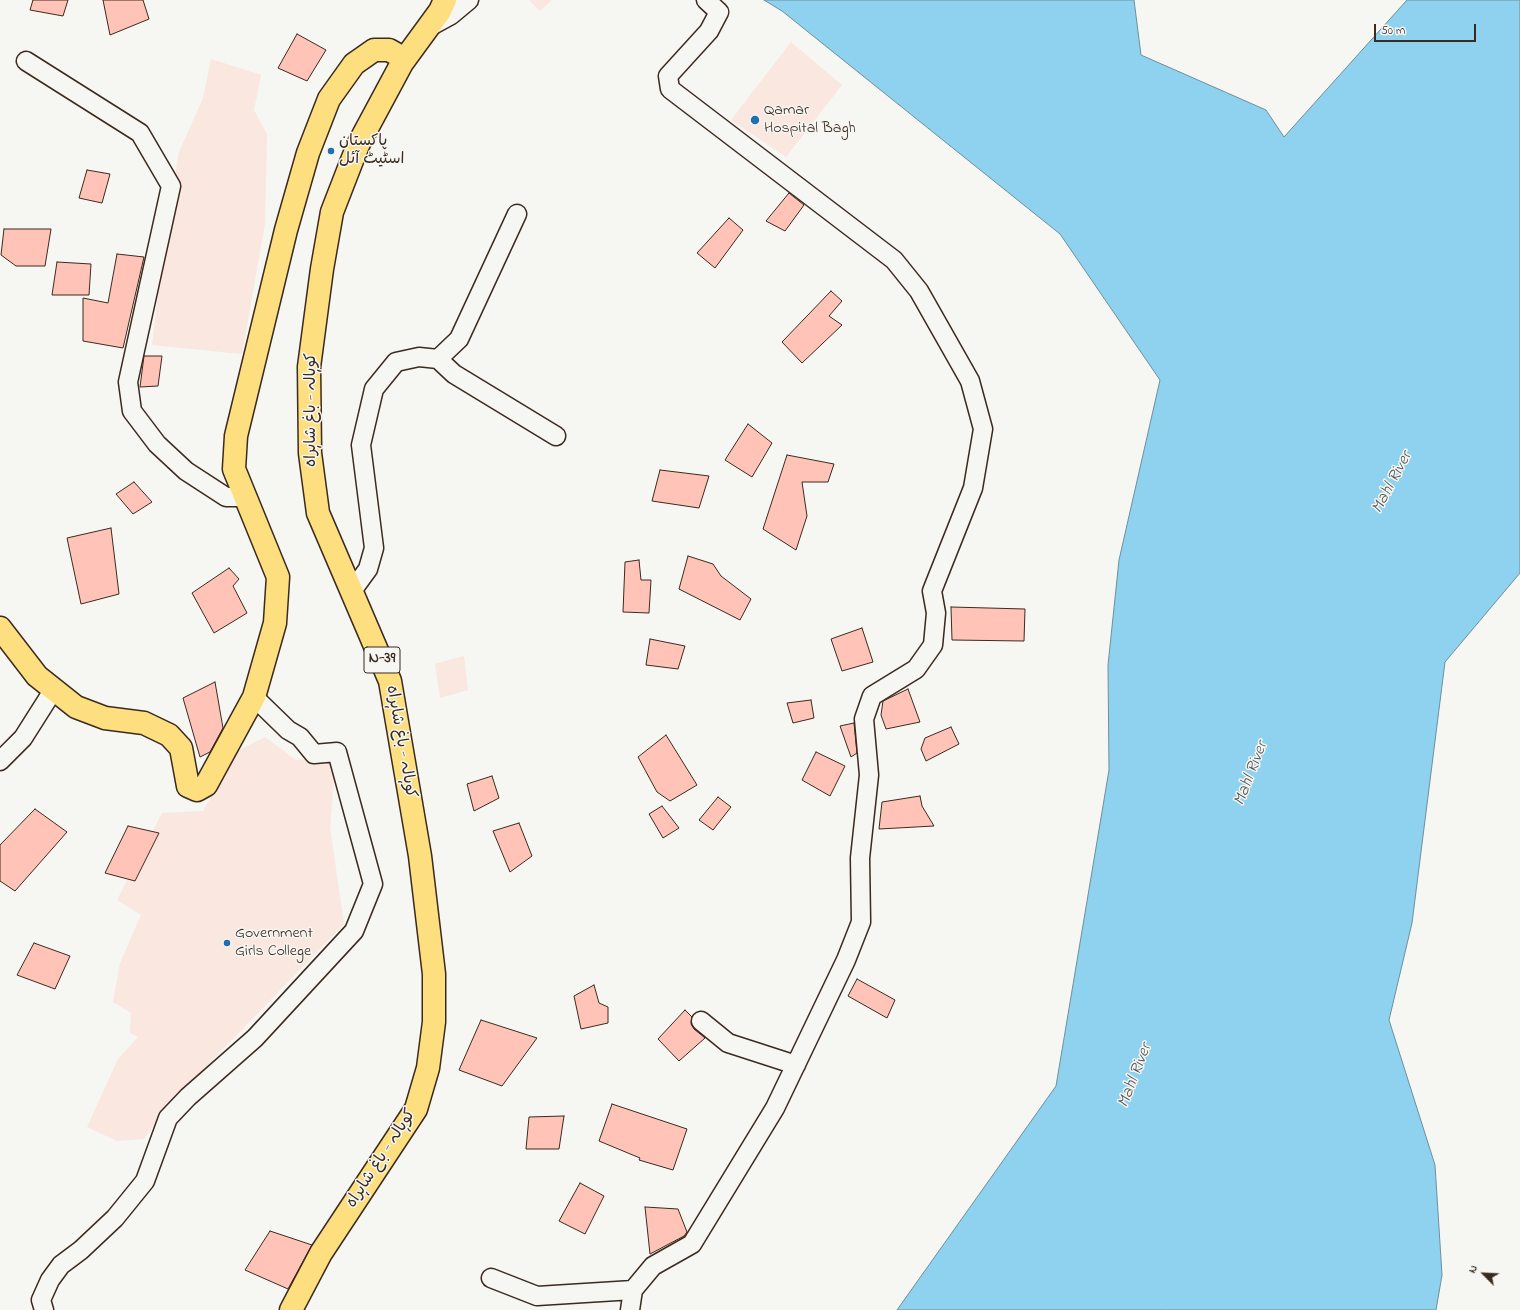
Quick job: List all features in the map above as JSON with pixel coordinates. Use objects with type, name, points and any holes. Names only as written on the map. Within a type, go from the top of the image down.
[{"type":"main road","name":"کوہالہ - باغ شاہراہ","points":[[291,1310],[321,1253],[416,1109],[428,1068],[434,1022],[434,974],[420,856],[390,680],[318,513],[310,453],[309,367],[322,269],[332,212],[358,145],[405,59],[442,10]]},
{"type":"main road","points":[[0,628],[37,676],[76,707],[105,718],[144,723],[169,735],[181,748],[188,786],[197,790],[206,785],[254,697],[275,622],[278,577],[234,469],[236,436],[286,230],[308,153],[329,99],[354,64],[374,50],[389,50],[405,59]]},
{"type":"street","points":[[442,10],[451,15],[469,0]]},
{"type":"street","points":[[630,1310],[632,1290],[653,1266],[692,1244],[775,1108],[846,960],[861,922],[860,858],[869,775],[864,719],[872,696],[916,669],[933,645],[936,613],[932,591],[973,488],[983,429],[970,381],[919,291],[894,260],[670,89],[668,76],[709,31],[719,12],[706,0]]},
{"type":"street","points":[[26,61],[140,133],[171,186],[128,382],[132,411],[158,444],[186,471],[226,497],[246,497]]},
{"type":"street","points":[[438,359],[460,339],[517,214]]},
{"type":"street","points":[[352,591],[368,569],[374,548],[361,445],[374,389],[396,362],[419,357],[438,359],[454,374],[556,436]]},
{"type":"street","points":[[0,761],[23,738],[54,689]]},
{"type":"street","points":[[44,1310],[41,1300],[50,1280],[61,1265],[81,1250],[115,1218],[145,1181],[168,1118],[255,1038],[354,931],[373,884],[337,752],[314,754],[300,737],[288,730],[254,697]]},
{"type":"street","points":[[701,1021],[728,1043],[796,1065]]},
{"type":"street","points":[[491,1278],[535,1303],[632,1290]]},
{"type":"shaded area","points":[[529,0],[552,0],[540,11]]},
{"type":"shaded area","points":[[791,42],[842,85],[786,157],[731,120]]},
{"type":"shaded area","points":[[211,59],[261,75],[254,110],[267,134],[265,224],[242,354],[152,345],[164,244],[179,152],[203,98]]},
{"type":"shaded area","points":[[464,656],[468,690],[440,698],[435,664]]},
{"type":"shaded area","name":"Government Girls College","points":[[265,737],[296,760],[336,756],[330,827],[344,924],[165,1109],[144,1139],[117,1141],[87,1127],[118,1059],[138,1037],[130,1033],[131,1013],[113,1002],[120,963],[141,915],[117,900],[162,813],[203,811],[238,751]]},
{"type":"water","name":"Mahl River","points":[[764,0],[1134,0],[1141,55],[1266,110],[1284,137],[1407,0],[1520,0],[1520,573],[1445,662],[1412,923],[1389,1020],[1435,1165],[1442,1275],[1436,1310],[897,1310],[1056,1086],[1109,770],[1108,665],[1119,560],[1160,380],[1060,234],[782,11]]},
{"type":"building","points":[[33,0],[68,0],[63,16],[30,10]]},
{"type":"building","points":[[103,0],[143,0],[149,19],[110,35]]},
{"type":"building","points":[[297,34],[326,50],[307,81],[278,68]]},
{"type":"building","points":[[87,170],[110,174],[102,203],[79,198]]},
{"type":"building","points":[[789,193],[804,205],[785,231],[766,221]]},
{"type":"building","points":[[729,218],[743,230],[715,268],[697,253]]},
{"type":"building","points":[[4,229],[51,229],[45,266],[16,266],[1,255]]},
{"type":"building","points":[[117,254],[144,257],[123,348],[83,341],[83,298],[108,303]]},
{"type":"building","points":[[57,262],[91,264],[89,295],[52,295]]},
{"type":"building","points":[[831,291],[842,301],[829,316],[842,325],[802,363],[782,342]]},
{"type":"building","points":[[144,356],[162,356],[158,386],[140,387]]},
{"type":"building","points":[[748,424],[772,443],[752,477],[725,460]]},
{"type":"building","points":[[787,455],[834,464],[828,482],[802,482],[807,516],[796,550],[763,529]]},
{"type":"building","points":[[660,470],[709,476],[699,508],[652,501]]},
{"type":"building","points":[[134,482],[152,502],[133,514],[116,494]]},
{"type":"building","points":[[111,528],[119,594],[81,604],[67,538]]},
{"type":"building","points":[[688,556],[713,564],[721,576],[751,599],[740,620],[679,589]]},
{"type":"building","points":[[639,560],[641,580],[651,580],[649,613],[623,612],[625,562]]},
{"type":"building","points":[[229,568],[239,579],[233,586],[247,613],[214,633],[192,593]]},
{"type":"building","points":[[951,607],[1025,609],[1024,641],[952,640]]},
{"type":"building","points":[[862,628],[873,662],[842,671],[831,639]]},
{"type":"building","points":[[650,639],[685,646],[678,669],[646,665]]},
{"type":"building","points":[[215,682],[223,728],[210,752],[200,757],[183,698]]},
{"type":"building","points":[[908,689],[920,722],[886,729],[881,715],[883,701]]},
{"type":"building","points":[[811,700],[814,718],[793,723],[787,703]]},
{"type":"building","points":[[854,723],[857,753],[851,757],[840,726]]},
{"type":"building","points":[[951,727],[959,744],[926,761],[921,749],[925,738]]},
{"type":"building","points":[[666,735],[697,785],[670,801],[657,792],[638,757]]},
{"type":"building","points":[[816,752],[845,766],[830,796],[802,780]]},
{"type":"building","points":[[492,776],[499,798],[474,811],[467,784]]},
{"type":"building","points":[[920,796],[922,806],[934,826],[879,829],[882,802]]},
{"type":"building","points":[[718,797],[731,807],[713,830],[699,820]]},
{"type":"building","points":[[662,806],[679,828],[663,838],[649,814]]},
{"type":"building","points":[[35,809],[67,832],[15,891],[0,881],[0,845]]},
{"type":"building","points":[[519,823],[532,856],[510,872],[493,831]]},
{"type":"building","points":[[128,826],[159,833],[135,881],[105,873]]},
{"type":"building","points":[[34,943],[70,956],[55,989],[17,975]]},
{"type":"building","points":[[857,979],[895,1000],[887,1018],[848,996]]},
{"type":"building","points":[[594,985],[599,1003],[608,1007],[608,1023],[581,1029],[574,996]]},
{"type":"building","points":[[685,1010],[692,1017],[691,1024],[694,1029],[705,1038],[679,1061],[658,1039]]},
{"type":"building","points":[[481,1020],[537,1038],[502,1086],[459,1070]]},
{"type":"building","points":[[612,1104],[687,1129],[673,1170],[639,1160],[640,1158],[599,1141]]},
{"type":"building","points":[[564,1116],[559,1149],[526,1149],[529,1117]]},
{"type":"building","points":[[580,1183],[604,1196],[585,1234],[559,1221]]},
{"type":"building","points":[[645,1207],[678,1209],[687,1232],[684,1236],[650,1254]]},
{"type":"building","points":[[270,1231],[312,1245],[288,1289],[245,1270]]},
{"type":"place","name":"Qamar Hospital Bagh","points":[[755,120]]},
{"type":"place","name":"پاکستان اسٹیٹ آئل","points":[[331,151]]},
{"type":"place","name":"Government Girls College","points":[[227,943]]}]
